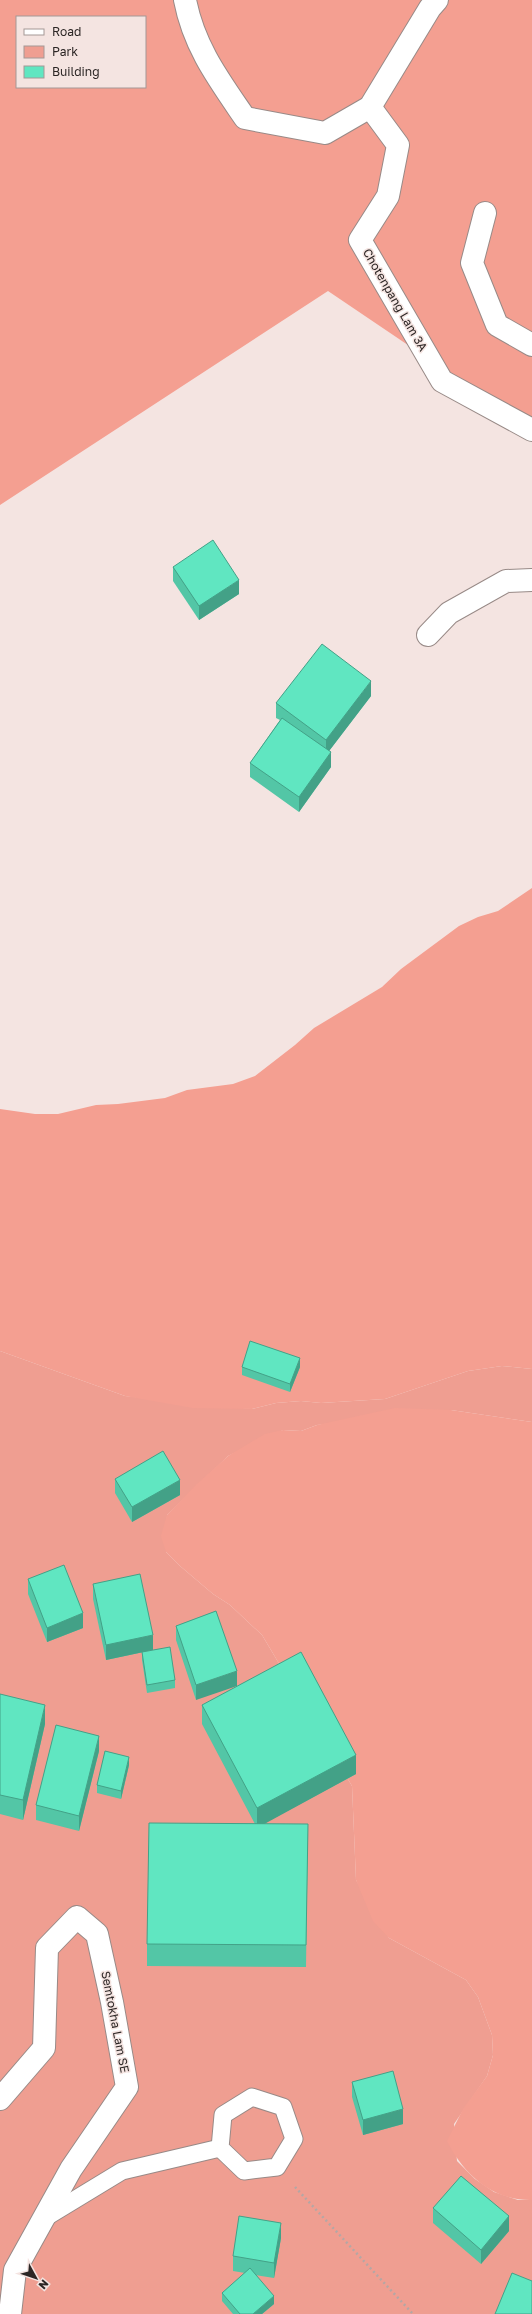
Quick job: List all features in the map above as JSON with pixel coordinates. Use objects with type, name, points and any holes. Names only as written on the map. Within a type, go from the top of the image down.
[{"type":"street","points":[[185,0],[189,20],[207,63],[245,118],[325,133],[370,107],[430,8],[437,0]]},
{"type":"street","name":"Chotenpang Lam 3A","points":[[370,107],[398,145],[388,196],[360,240],[442,381],[532,430]]},
{"type":"street","points":[[485,214],[472,263],[497,325],[532,345]]},
{"type":"street","points":[[428,635],[449,613],[506,581],[532,580]]},
{"type":"street","name":"Semtokha Lam SE","points":[[0,2099],[44,2048],[47,1948],[77,1917],[96,1934],[112,2002],[127,2087],[71,2169],[15,2270],[10,2314]]},
{"type":"lane","points":[[252,2097],[283,2107],[294,2139],[277,2167],[244,2171],[220,2148],[223,2115],[252,2097]]},
{"type":"lane","points":[[44,2219],[122,2171],[220,2148]]},
{"type":"path","points":[[277,2167],[413,2314]]},
{"type":"green space","points":[[0,1351],[125,1396],[252,1409],[276,1403],[301,1401],[321,1403],[385,1399],[468,1371],[502,1366],[532,1369],[532,1422],[451,1410],[317,1425],[301,1431],[283,1430],[228,1456],[167,1515],[166,1552],[213,1594],[230,1605],[262,1635],[352,1786],[356,1880],[389,1938],[466,1980],[478,1997],[492,2035],[493,2055],[487,2076],[454,2124],[457,2161],[475,2179],[494,2192],[518,2200],[532,2200],[532,2314],[0,2314]]},
{"type":"shaded area","points":[[0,0],[532,0],[532,429],[328,291],[0,505]]},
{"type":"shaded area","points":[[532,888],[532,1369],[502,1366],[468,1371],[385,1399],[321,1403],[301,1401],[276,1403],[252,1409],[193,1408],[125,1396],[0,1351],[0,1109],[35,1114],[58,1114],[96,1105],[118,1104],[165,1098],[187,1090],[233,1084],[255,1076],[314,1028],[382,987],[401,969],[459,926],[478,917],[498,911]]},
{"type":"shaded area","points":[[395,1408],[451,1410],[532,1422],[532,2200],[505,2196],[492,2191],[481,2184],[462,2165],[447,2141],[463,2109],[487,2076],[493,2055],[492,2035],[478,1997],[466,1980],[389,1938],[373,1921],[356,1880],[352,1786],[262,1635],[230,1605],[213,1594],[180,1566],[166,1552],[161,1536],[167,1515],[197,1484],[228,1456],[265,1434],[283,1430],[301,1431],[317,1425]]},
{"type":"building","points":[[213,540],[239,580],[199,606],[173,567]]},
{"type":"building","points":[[322,644],[371,681],[326,740],[276,703]]},
{"type":"building","points":[[282,718],[331,752],[299,797],[250,763]]},
{"type":"building","points":[[250,1341],[300,1358],[290,1384],[242,1367]]},
{"type":"building","points":[[163,1451],[180,1480],[132,1507],[115,1479]]},
{"type":"building","points":[[64,1565],[83,1613],[47,1628],[28,1579]]},
{"type":"building","points":[[140,1574],[153,1635],[106,1645],[93,1584]]},
{"type":"building","points":[[216,1611],[237,1671],[196,1685],[176,1626]]},
{"type":"building","points":[[170,1647],[175,1680],[147,1685],[142,1652]]},
{"type":"building","points":[[301,1652],[356,1755],[257,1808],[202,1705]]},
{"type":"building","points":[[0,1694],[45,1705],[23,1800],[0,1795]]},
{"type":"building","points":[[56,1725],[99,1736],[79,1816],[36,1805]]},
{"type":"building","points":[[105,1751],[129,1757],[121,1791],[97,1785]]},
{"type":"building","points":[[149,1823],[308,1824],[306,1945],[147,1944]]},
{"type":"building","points":[[393,2071],[403,2109],[363,2120],[352,2082]]},
{"type":"building","points":[[461,2176],[509,2216],[481,2250],[433,2208]]},
{"type":"building","points":[[239,2216],[281,2223],[274,2263],[233,2256]]},
{"type":"building","points":[[250,2268],[274,2296],[253,2314],[240,2314],[222,2293]]},
{"type":"building","points":[[512,2273],[532,2281],[532,2314],[495,2314]]}]
